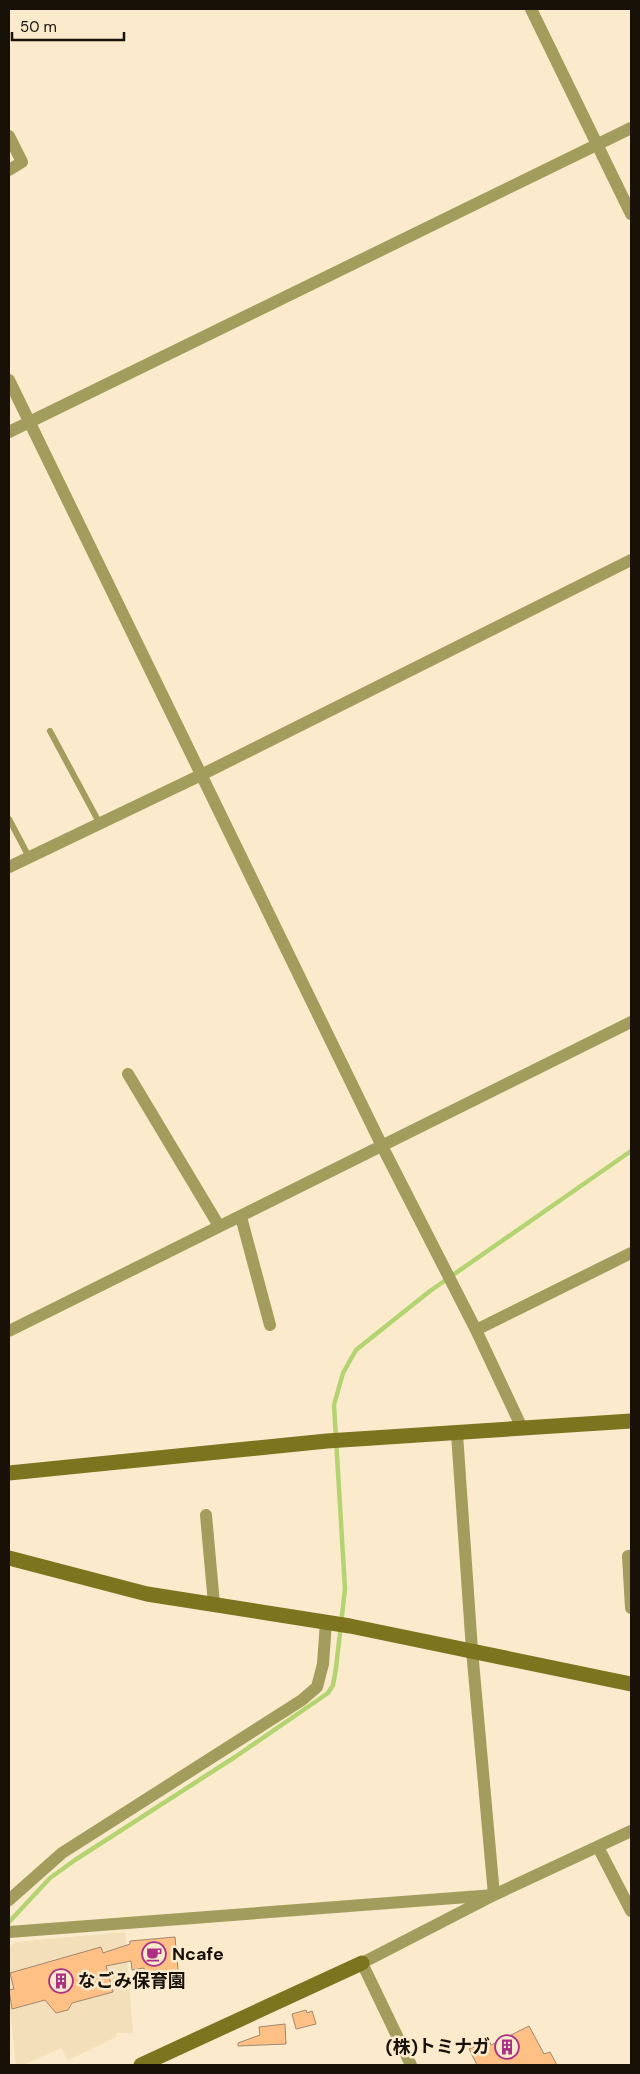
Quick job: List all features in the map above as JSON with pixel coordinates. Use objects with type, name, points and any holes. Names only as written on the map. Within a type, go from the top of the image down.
[{"type":"street","points":[[531,9],[631,214]]},
{"type":"street","points":[[9,432],[631,128]]},
{"type":"street","points":[[9,136],[22,162],[9,170]]},
{"type":"street","points":[[9,380],[382,1146],[476,1330],[522,1428]]},
{"type":"street","points":[[9,867],[201,775],[631,560]]},
{"type":"street","points":[[9,1331],[631,1022]]},
{"type":"street","points":[[128,1074],[218,1226]]},
{"type":"street","points":[[241,1216],[270,1325]]},
{"type":"street","points":[[476,1330],[631,1253]]},
{"type":"street","points":[[9,1473],[327,1441],[631,1421]]},
{"type":"street","points":[[456,1434],[472,1650],[494,1895]]},
{"type":"street","points":[[206,1515],[214,1604]]},
{"type":"street","points":[[631,1556],[628,1556],[631,1608]]},
{"type":"street","points":[[9,1558],[148,1594],[329,1622],[631,1684]]},
{"type":"street","points":[[9,1900],[62,1853],[302,1700],[317,1686],[324,1664],[329,1622]]},
{"type":"street","points":[[140,2065],[362,1963],[494,1895],[631,1831]]},
{"type":"street","points":[[598,1847],[631,1911]]},
{"type":"street","points":[[9,1932],[494,1895]]},
{"type":"street","points":[[362,1963],[411,2065]]},
{"type":"lane","points":[[50,731],[100,824]]},
{"type":"lane","points":[[9,819],[29,858]]},
{"type":"shaded area","points":[[125,1932],[133,2033],[117,2033],[116,2037],[68,2060],[61,2048],[23,2065],[16,2065],[9,2000],[9,1949],[15,1942]]},
{"type":"building","name":"なごみ保育園","points":[[175,1937],[179,1980],[147,1984],[144,1968],[132,1970],[131,1961],[106,1966],[113,1992],[72,2003],[68,2010],[56,2013],[45,2000],[12,2009],[9,1990],[14,1989],[10,1973],[101,1947],[103,1953],[130,1944],[130,1941]]},
{"type":"building","points":[[306,2010],[307,2013],[312,2011],[316,2024],[296,2029],[292,2014]]},
{"type":"building","points":[[285,2024],[286,2044],[238,2046],[238,2043],[260,2035],[259,2027]]},
{"type":"building","name":"(株)トミナガ","points":[[529,2026],[544,2054],[550,2052],[557,2065],[477,2065],[469,2049],[489,2040],[491,2045]]},
{"type":"waterway","points":[[9,1922],[50,1878],[75,1860],[235,1757],[328,1693],[333,1685],[336,1668],[345,1589],[334,1405],[343,1373],[356,1350],[430,1291],[631,1151]]},
{"type":"place","name":"Ncafe","points":[[154,1954]]},
{"type":"place","name":"なごみ保育園","points":[[61,1981]]},
{"type":"place","name":"(株)トミナガ","points":[[507,2047]]}]
